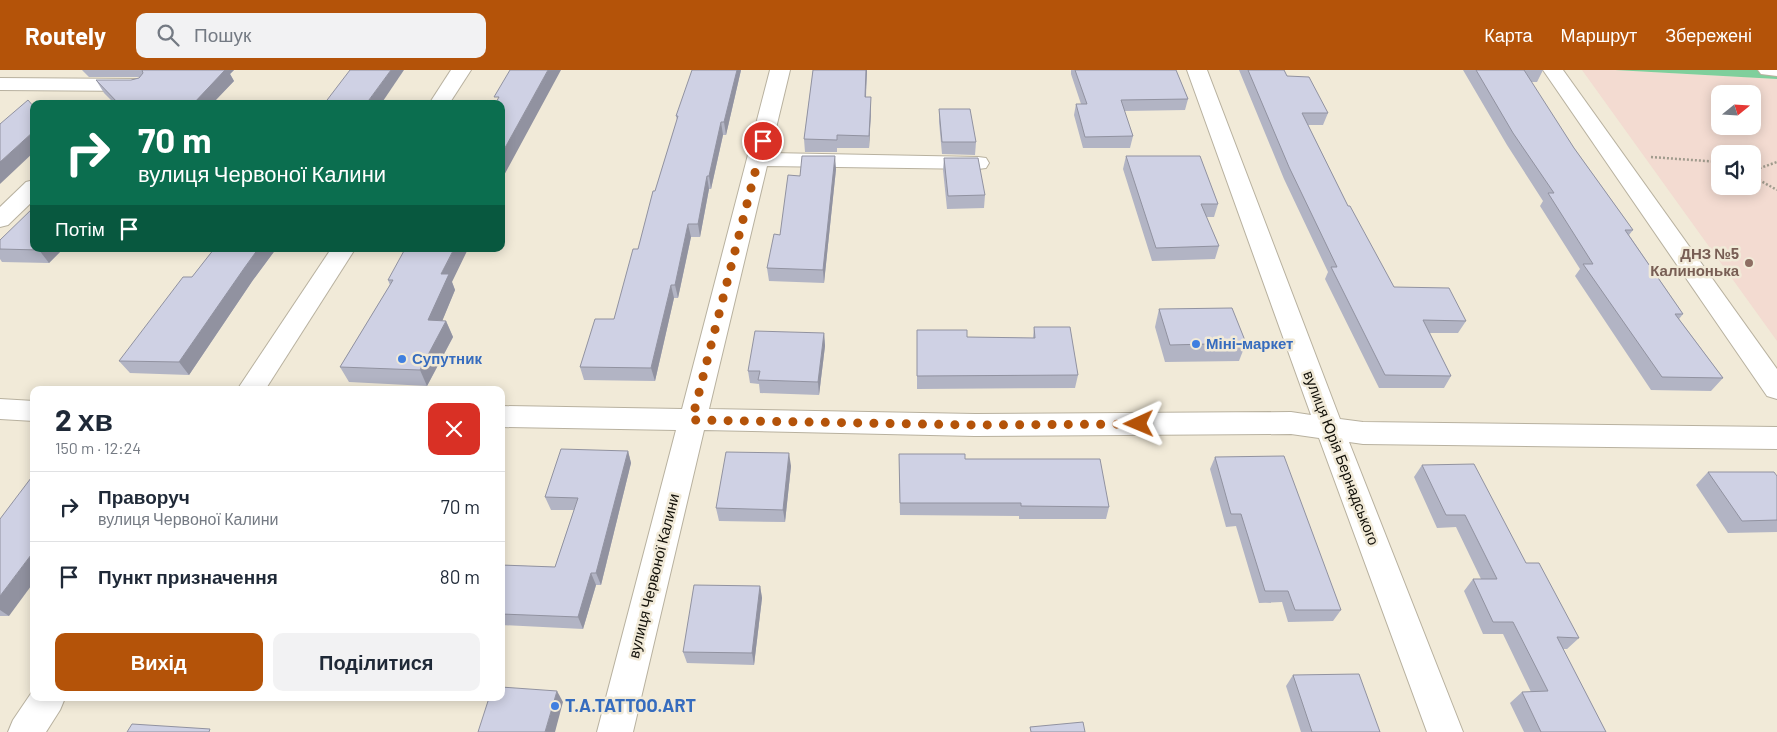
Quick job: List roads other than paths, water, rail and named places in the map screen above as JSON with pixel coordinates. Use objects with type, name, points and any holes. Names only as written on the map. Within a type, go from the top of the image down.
[{"type":"street","points":[[442,100],[461,70]]},
{"type":"street","name":"вулиця Червоної Калини","points":[[615,732],[780,70]]},
{"type":"street","name":"вулиця Юрія Бернадського","points":[[1197,70],[1329,428],[1445,732]]},
{"type":"street","points":[[1553,70],[1777,389]]},
{"type":"street","points":[[1768,70],[1777,70]]},
{"type":"street","points":[[0,84],[144,80],[124,100]]},
{"type":"street","points":[[758,159],[978,163]]},
{"type":"street","points":[[0,220],[30,191]]},
{"type":"street","points":[[254,386],[342,252]]},
{"type":"street","points":[[0,409],[30,411]]},
{"type":"street","points":[[505,416],[1044,425],[1291,423],[1363,433],[1777,438]]},
{"type":"street","points":[[26,732],[46,701]]},
{"type":"place","name":"ДНЗ №5 Калинонька","points":[[1749,263]]},
{"type":"place","name":"Міні-маркет","points":[[1196,344]]},
{"type":"place","name":"Супутник","points":[[402,359]]},
{"type":"place","name":"T.A.TATTOO.ART","points":[[555,706]]}]
